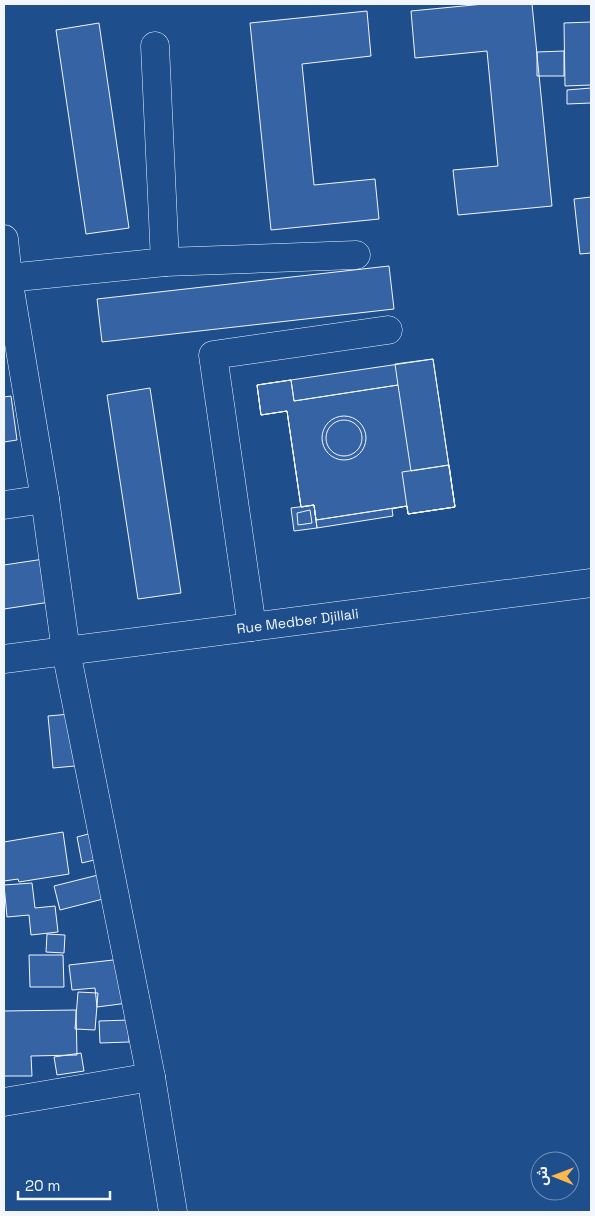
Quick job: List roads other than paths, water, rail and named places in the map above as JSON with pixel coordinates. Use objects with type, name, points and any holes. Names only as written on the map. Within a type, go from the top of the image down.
[{"type":"street","points":[[156,46],[166,262]]},
{"type":"street","points":[[4,238],[14,382],[45,499],[66,651],[151,1077],[173,1212]]},
{"type":"street","points":[[8,278],[166,262],[356,255]]},
{"type":"street","points":[[252,627],[213,355],[388,330]]},
{"type":"street","points":[[4,505],[45,499]]},
{"type":"street","name":"Rue Medber Djillali","points":[[4,659],[591,583]]},
{"type":"street","points":[[4,1102],[151,1077]]}]
